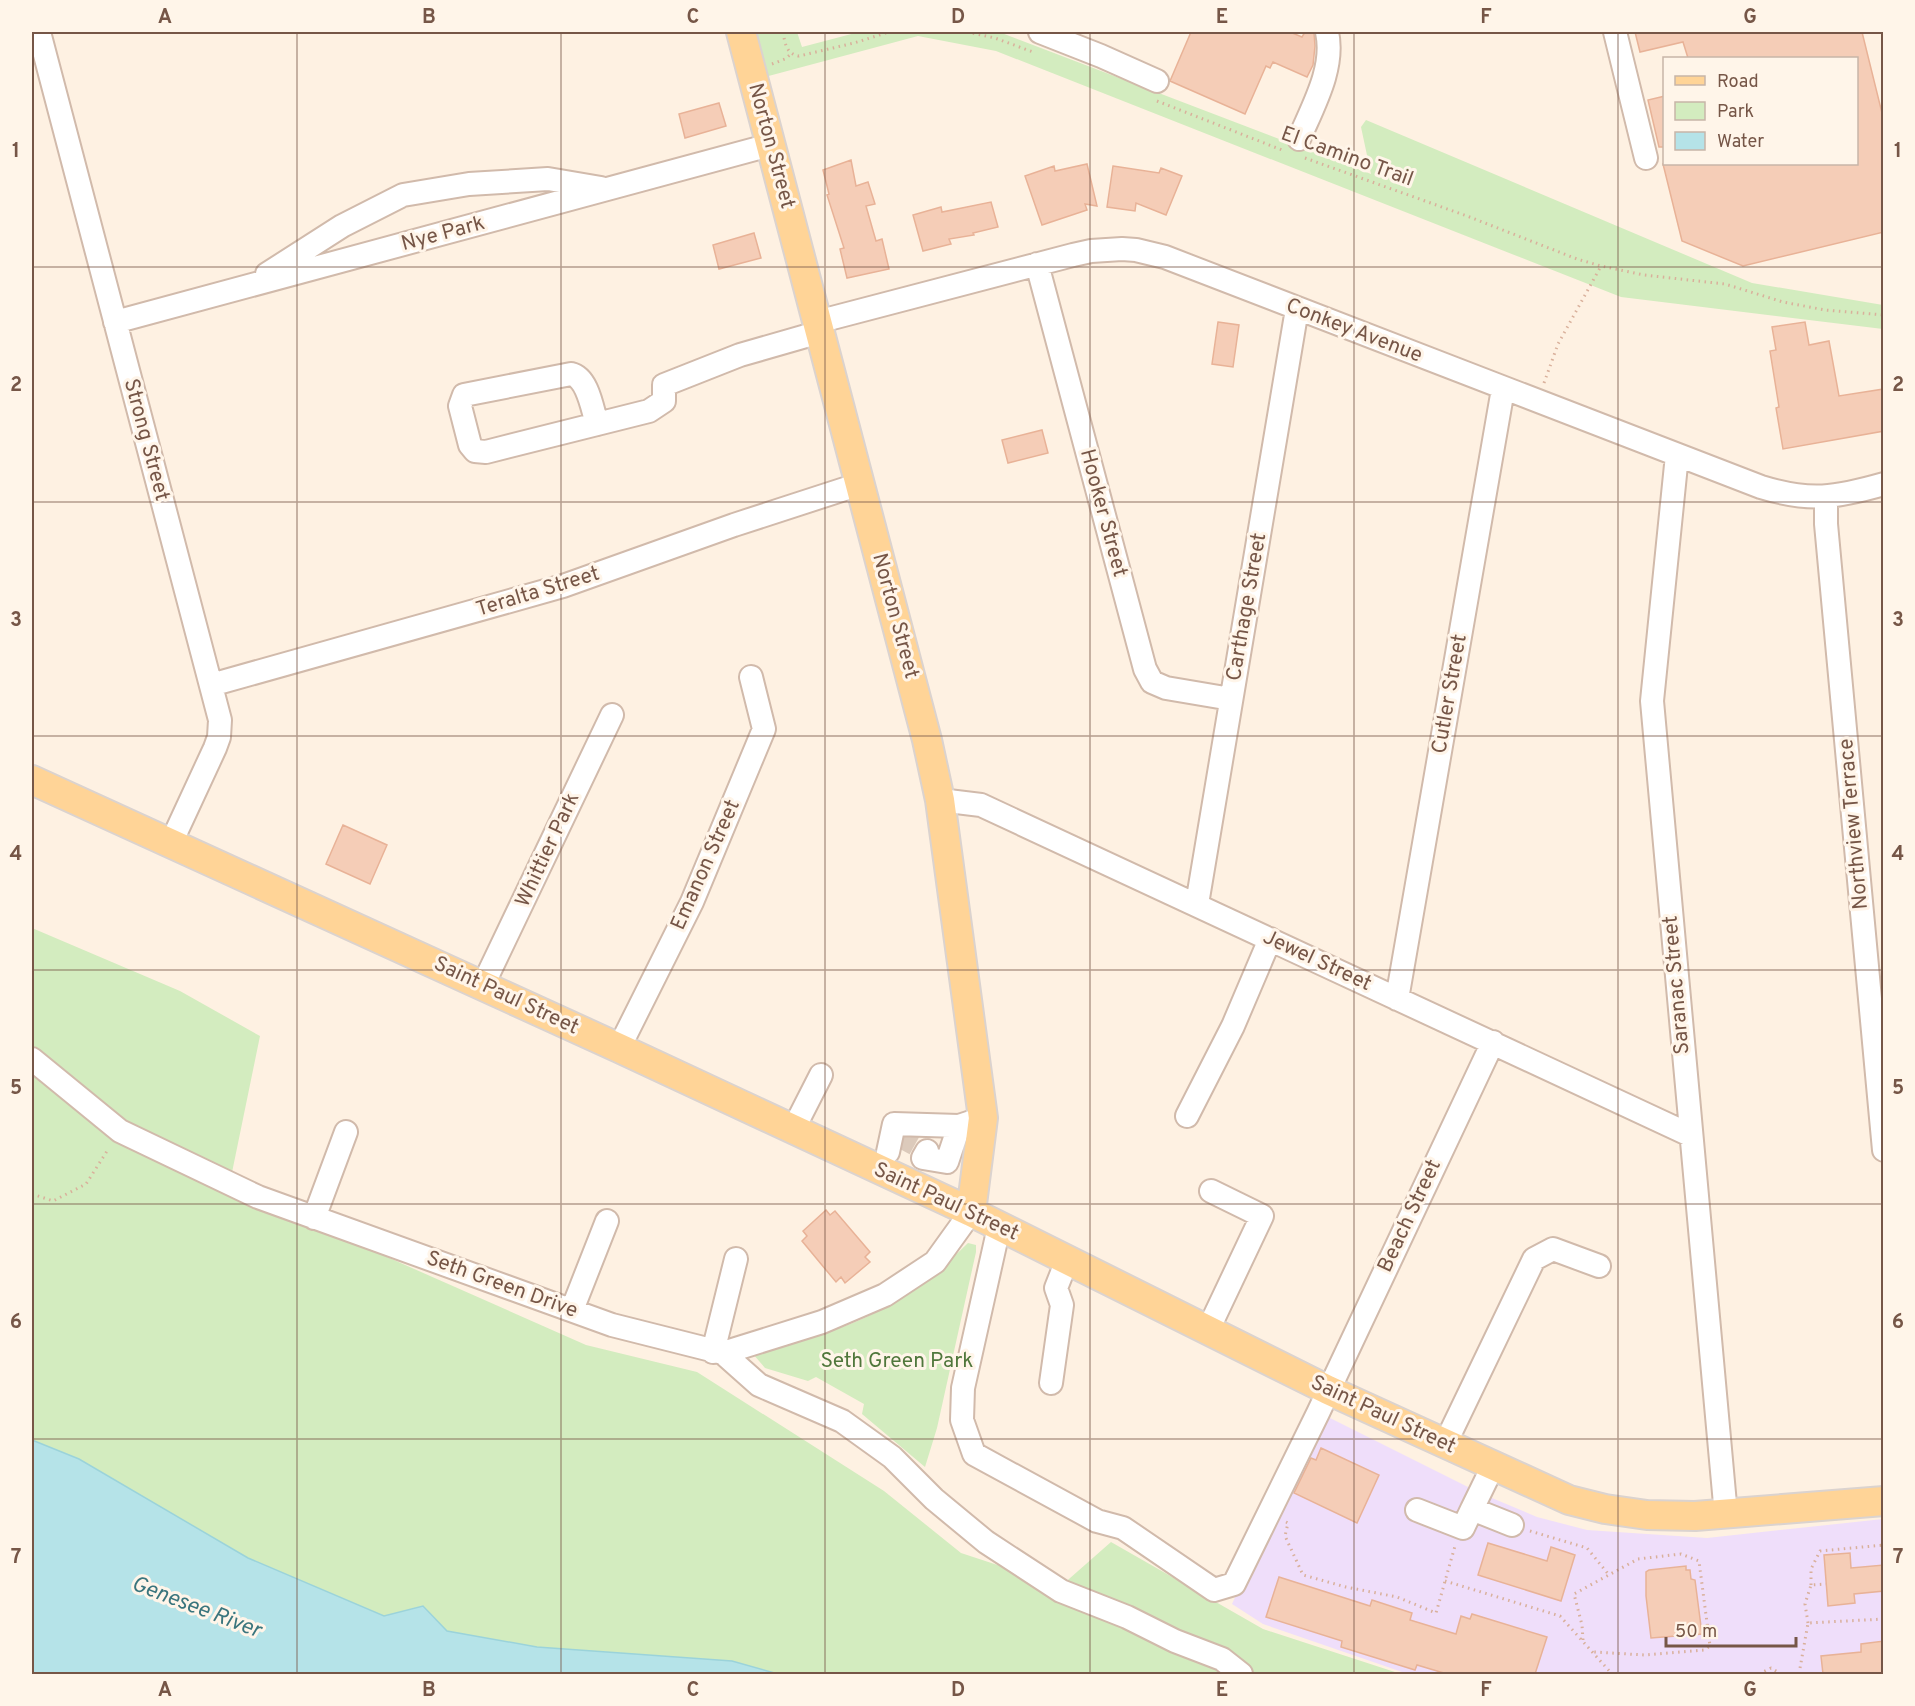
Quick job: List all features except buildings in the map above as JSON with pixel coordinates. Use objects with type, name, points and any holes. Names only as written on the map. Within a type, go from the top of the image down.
[{"type":"main road","name":"Norton Street","points":[[741,32],[927,740],[940,800],[920,1140],[971,1212]]},
{"type":"main road","name":"Saint Paul Street","points":[[32,780],[619,1047],[793,1130],[920,1140],[916,1187],[971,1212],[1328,1390],[1569,1500],[1605,1509],[1647,1515],[1726,1515],[1884,1501]]},
{"type":"street","name":"Strong Street","points":[[39,32],[220,720],[219,737],[171,843]]},
{"type":"street","points":[[1040,32],[1101,56],[1154,90]]},
{"type":"street","points":[[1294,148],[1324,78],[1329,40],[1327,32]]},
{"type":"street","points":[[1615,32],[1646,158]]},
{"type":"street","name":"Nye Park","points":[[115,322],[770,145]]},
{"type":"street","points":[[249,286],[342,226],[403,195],[469,184],[548,179],[608,189]]},
{"type":"street","name":"Conkey Avenue","points":[[597,424],[649,411],[664,401],[664,385],[819,327],[1090,251],[1136,250],[1179,262],[1775,491],[1802,497],[1826,498],[1884,484]]},
{"type":"street","name":"Hooker Street","points":[[1037,264],[1145,669],[1152,682],[1166,688],[1231,699]]},
{"type":"street","name":"Carthage Street","points":[[1197,904],[1297,309]]},
{"type":"street","points":[[571,374],[577,375],[584,385],[597,424],[486,452],[475,451],[470,446],[460,406],[464,395],[571,374]]},
{"type":"street","name":"Cutler Street","points":[[1397,999],[1503,388]]},
{"type":"street","name":"Saranac Street","points":[[1677,455],[1652,701],[1726,1515]]},
{"type":"street","name":"Teralta Street","points":[[212,685],[563,586],[734,525],[860,484]]},
{"type":"street","name":"Northview Terrace","points":[[1826,498],[1884,1150]]},
{"type":"street","name":"Emanon Street","points":[[619,1047],[692,902],[764,729],[752,677]]},
{"type":"street","name":"Whittier Park","points":[[483,986],[612,715]]},
{"type":"street","name":"Jewel Street","points":[[940,800],[981,805],[1690,1135]]},
{"type":"street","points":[[1186,1116],[1233,1026],[1270,939]]},
{"type":"street","name":"Beach Street","points":[[999,1227],[963,1388],[962,1420],[974,1454],[1097,1521],[1123,1528],[1214,1590],[1234,1584],[1493,1042]]},
{"type":"street","name":"Seth Green Drive","points":[[32,1059],[120,1131],[258,1197],[612,1325],[718,1353]]},
{"type":"street","points":[[793,1130],[821,1075]]},
{"type":"street","points":[[314,1218],[346,1132]]},
{"type":"street","points":[[916,1187],[920,1140]]},
{"type":"street","points":[[1208,1330],[1262,1216],[1211,1191]]},
{"type":"street","points":[[718,1353],[822,1322],[885,1295],[935,1262],[971,1212]]},
{"type":"street","points":[[572,1310],[607,1221]]},
{"type":"street","points":[[1445,1444],[1534,1259],[1553,1249],[1599,1266]]},
{"type":"street","points":[[718,1353],[736,1259]]},
{"type":"street","points":[[1051,1383],[1062,1305],[1056,1288],[1067,1260]]},
{"type":"street","points":[[718,1353],[759,1386],[842,1421],[892,1457],[934,1498],[986,1542],[1061,1591],[1222,1659],[1241,1674]]},
{"type":"street","points":[[1466,1518],[1493,1466]]},
{"type":"street","points":[[1417,1510],[1512,1526]]},
{"type":"path","points":[[783,32],[787,48],[792,54],[799,56],[889,32]]},
{"type":"path","points":[[967,32],[995,38],[1041,56]]},
{"type":"path","name":"El Camino Trail","points":[[1154,90],[1294,148],[1601,266],[1644,275],[1725,284],[1804,307],[1884,315]]},
{"type":"path","points":[[1539,402],[1548,368],[1558,344],[1601,266]]},
{"type":"path","points":[[32,1194],[53,1201],[86,1184],[120,1131]]},
{"type":"path","points":[[1268,1514],[1288,1523],[1285,1536],[1303,1575],[1346,1587],[1397,1597],[1436,1613],[1466,1518]]},
{"type":"path","points":[[1512,1526],[1587,1548],[1609,1575]]},
{"type":"path","points":[[1798,1674],[1808,1623],[1806,1604],[1811,1585],[1811,1569],[1820,1551],[1884,1545]]},
{"type":"path","points":[[1583,1640],[1582,1625],[1574,1594],[1638,1559],[1664,1554],[1681,1554],[1699,1561],[1710,1646],[1704,1650],[1645,1655],[1594,1652]]},
{"type":"path","points":[[1445,1581],[1560,1616],[1612,1674]]},
{"type":"path","points":[[1811,1585],[1826,1584]]},
{"type":"path","points":[[1808,1623],[1884,1619]]},
{"type":"path","points":[[1759,1674],[1771,1668],[1781,1674]]},
{"type":"shaded area","points":[[1320,1413],[1480,1493],[1537,1517],[1587,1530],[1707,1538],[1883,1519],[1883,1674],[1408,1674],[1263,1624],[1232,1604]]},
{"type":"green space","points":[[741,32],[797,32],[802,47],[859,32],[999,32],[1371,174],[1361,127],[1366,120],[1752,283],[1883,305],[1883,329],[1621,297],[996,51],[918,36],[754,80]]},
{"type":"green space","points":[[32,928],[180,991],[260,1036],[229,1187],[586,1345],[697,1372],[884,1491],[961,1553],[1061,1586],[1111,1542],[1263,1629],[1401,1674],[778,1674],[732,1661],[537,1647],[447,1631],[423,1606],[384,1616],[248,1558],[79,1459],[32,1440]]},
{"type":"green space","name":"Seth Green Park","points":[[968,1243],[976,1245],[976,1252],[937,1428],[925,1467],[862,1414],[864,1404],[816,1377],[808,1381],[765,1368],[753,1354],[776,1345],[838,1329],[879,1311],[934,1274]]},
{"type":"water","name":"Genesee River","points":[[32,1440],[79,1459],[248,1558],[384,1616],[423,1606],[447,1631],[537,1647],[732,1661],[778,1674],[32,1674]]},
{"type":"tunnel","points":[[900,1149],[911,1129]]}]
